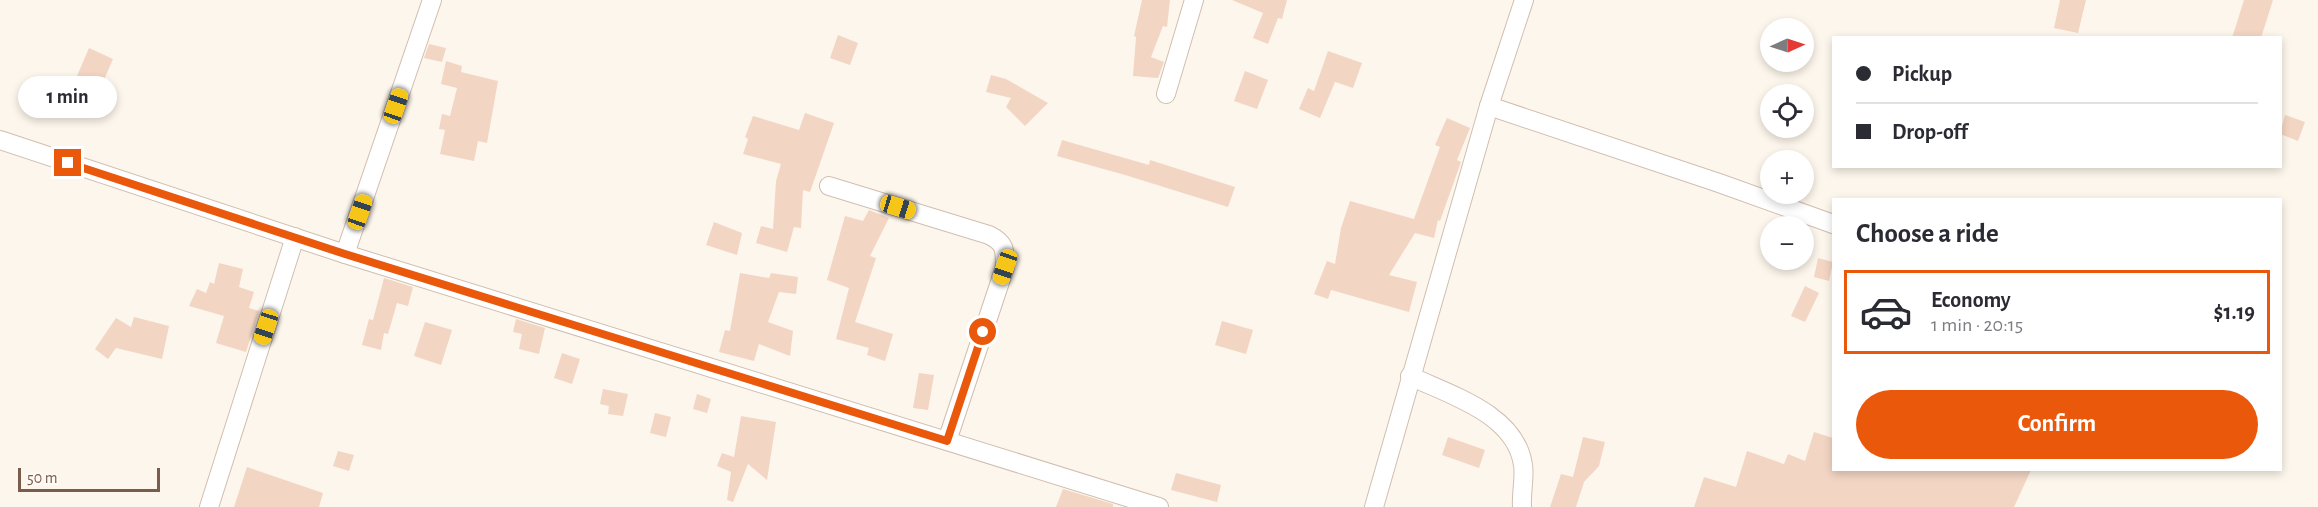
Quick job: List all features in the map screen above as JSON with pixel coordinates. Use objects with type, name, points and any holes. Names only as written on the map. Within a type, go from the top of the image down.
[{"type":"street","points":[[345,254],[432,0]]},
{"type":"street","points":[[1166,94],[1194,0]]},
{"type":"street","points":[[1374,507],[1489,106],[1524,0]]},
{"type":"street","points":[[1489,106],[1832,224]]},
{"type":"street","points":[[0,140],[345,254],[1160,507]]},
{"type":"street","points":[[829,186],[989,235],[1001,241],[1005,249],[1005,267],[947,441]]},
{"type":"street","points":[[209,507],[295,237]]},
{"type":"street","points":[[1410,376],[1488,413],[1510,433],[1523,464],[1522,507]]},
{"type":"building","points":[[1142,0],[1170,0],[1167,27],[1163,26],[1151,57],[1164,62],[1158,78],[1133,76],[1136,37],[1134,36]]},
{"type":"building","points":[[1232,0],[1287,0],[1282,19],[1278,18],[1268,44],[1253,38],[1263,13]]},
{"type":"building","points":[[2060,0],[2086,0],[2078,33],[2054,28]]},
{"type":"building","points":[[2244,0],[2273,0],[2262,36],[2233,36]]},
{"type":"building","points":[[838,35],[858,43],[850,65],[830,58]]},
{"type":"building","points":[[429,44],[446,48],[442,62],[424,58]]},
{"type":"building","points":[[89,48],[113,59],[98,94],[74,83]]},
{"type":"building","points":[[1328,51],[1362,63],[1353,88],[1335,82],[1320,118],[1299,109],[1308,88],[1314,91]]},
{"type":"building","points":[[446,61],[462,66],[461,72],[498,81],[487,143],[478,141],[474,161],[440,154],[445,130],[439,129],[442,114],[450,116],[457,88],[441,84]]},
{"type":"building","points":[[1245,71],[1268,80],[1257,109],[1234,101]]},
{"type":"building","points":[[991,75],[1006,79],[1048,103],[1025,126],[1006,107],[1011,98],[986,92]]},
{"type":"building","points":[[805,113],[834,123],[810,192],[803,190],[801,228],[794,227],[787,252],[756,243],[761,226],[773,229],[776,181],[781,164],[743,154],[748,139],[745,137],[753,116],[799,130]]},
{"type":"building","points":[[2285,115],[2305,122],[2298,141],[2282,135]]},
{"type":"building","points":[[1447,118],[1470,128],[1457,160],[1461,162],[1440,221],[1438,220],[1434,238],[1415,233],[1389,275],[1417,282],[1409,312],[1331,290],[1328,299],[1314,294],[1327,261],[1335,264],[1341,228],[1350,201],[1414,219],[1440,147],[1435,145]]},
{"type":"building","points":[[1062,140],[1149,165],[1150,160],[1235,187],[1228,207],[1057,156]]},
{"type":"building","points":[[869,210],[889,218],[870,256],[876,258],[855,322],[893,334],[885,361],[867,355],[869,348],[836,339],[849,288],[827,280],[845,216],[863,221]]},
{"type":"building","points":[[714,222],[742,233],[737,255],[706,245]]},
{"type":"building","points":[[1818,258],[1832,262],[1829,281],[1814,277]]},
{"type":"building","points":[[219,263],[243,269],[239,287],[254,292],[249,308],[259,311],[246,352],[216,343],[224,316],[189,306],[197,289],[206,293],[210,282],[214,284]]},
{"type":"building","points":[[740,273],[769,278],[771,273],[798,277],[796,294],[779,292],[768,322],[793,331],[790,356],[759,344],[754,361],[719,352],[725,330],[730,331]]},
{"type":"building","points":[[384,278],[413,287],[408,306],[397,303],[388,334],[384,333],[381,350],[362,345],[369,319],[373,320]]},
{"type":"building","points":[[1805,286],[1819,293],[1805,322],[1791,316]]},
{"type":"building","points":[[134,317],[169,326],[162,359],[116,348],[108,359],[95,349],[116,318],[131,327]]},
{"type":"building","points":[[516,319],[545,328],[539,354],[519,349],[522,334],[513,332]]},
{"type":"building","points":[[1222,321],[1253,330],[1246,354],[1215,345]]},
{"type":"building","points":[[425,322],[452,330],[441,365],[414,356]]},
{"type":"building","points":[[562,353],[580,359],[572,384],[554,378]]},
{"type":"building","points":[[919,373],[934,375],[928,410],[913,408]]},
{"type":"building","points":[[603,389],[628,394],[623,416],[608,414],[609,406],[600,404]]},
{"type":"building","points":[[697,394],[711,399],[707,413],[693,409]]},
{"type":"building","points":[[655,413],[671,417],[666,437],[650,433]]},
{"type":"building","points":[[741,416],[776,422],[767,480],[748,464],[733,502],[727,500],[731,472],[717,466],[722,453],[734,457]]},
{"type":"building","points":[[1814,432],[1832,438],[1832,471],[2031,471],[2014,507],[1694,507],[1704,477],[1736,487],[1747,451],[1784,464],[1788,454],[1805,461]]},
{"type":"building","points":[[1448,437],[1485,450],[1479,468],[1442,455]]},
{"type":"building","points":[[1583,437],[1605,442],[1599,466],[1584,482],[1576,507],[1550,507],[1561,474],[1573,477]]},
{"type":"building","points":[[338,451],[354,455],[349,471],[333,466]]},
{"type":"building","points":[[247,467],[323,493],[319,507],[234,507]]},
{"type":"building","points":[[1176,473],[1221,485],[1217,502],[1171,490]]},
{"type":"building","points":[[1063,489],[1113,504],[1113,507],[1056,507]]},
{"type":"route","points":[[68,163],[345,254],[947,441],[983,332]]}]
